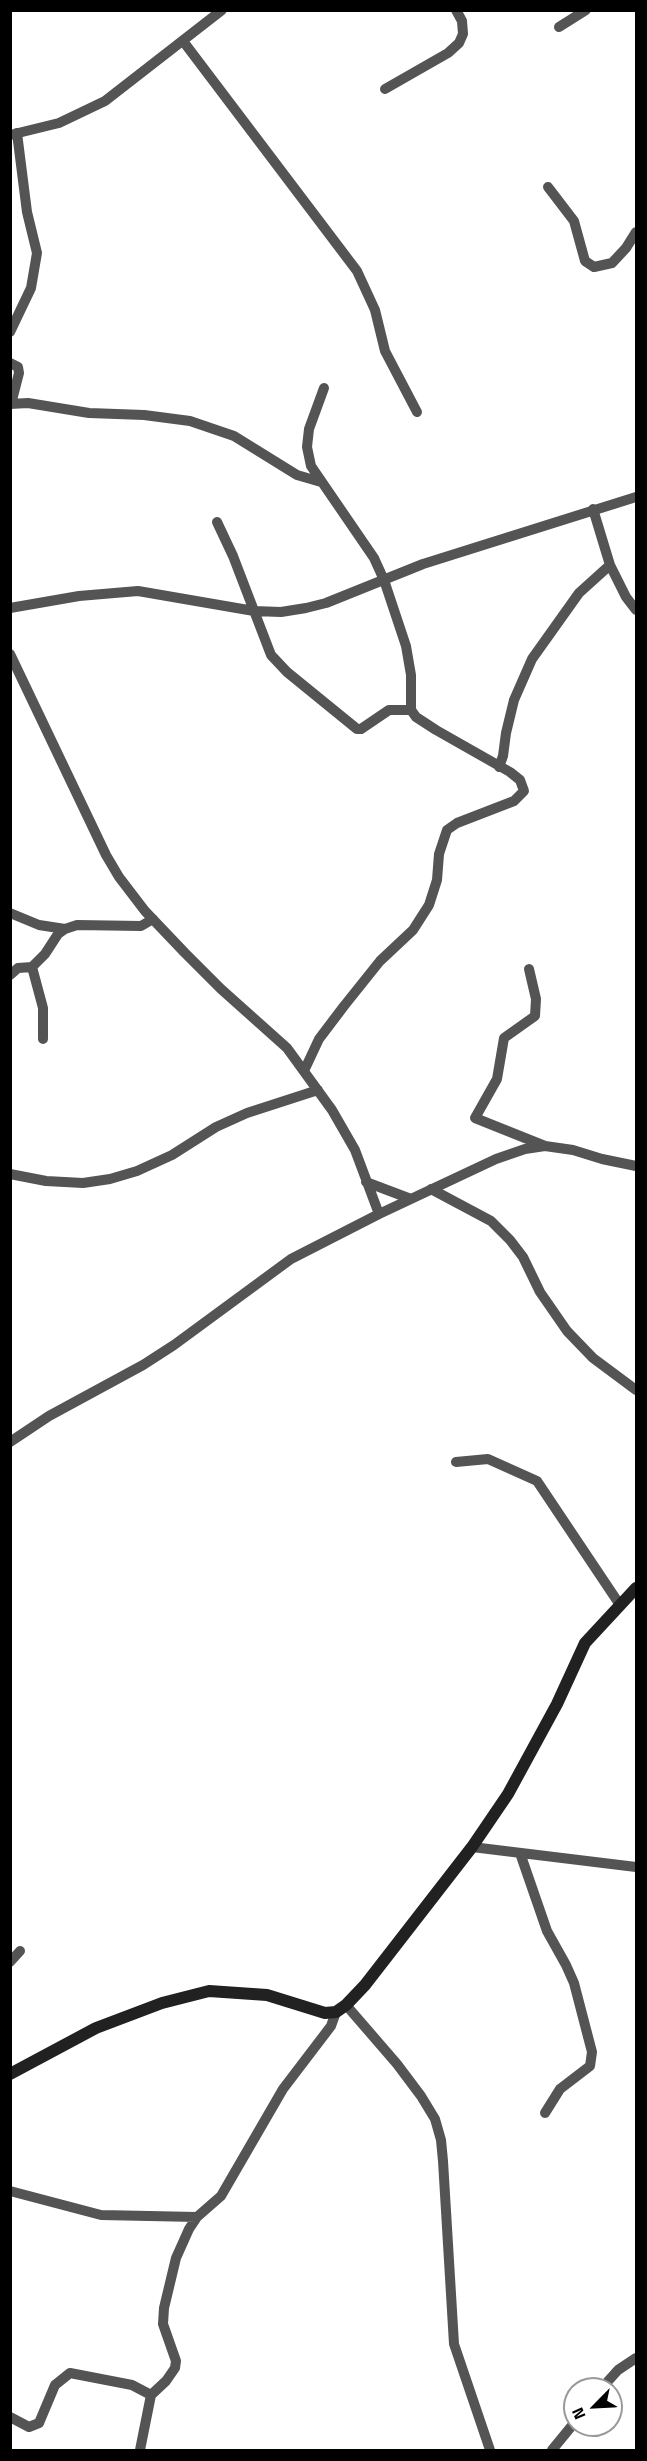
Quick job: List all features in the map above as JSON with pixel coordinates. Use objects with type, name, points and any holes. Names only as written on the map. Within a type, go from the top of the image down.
[{"type":"street","points":[[10,332],[31,288],[37,253],[27,212],[14,134],[59,123],[105,101],[222,10]]},
{"type":"street","points":[[385,89],[448,53],[459,43],[463,34],[462,21],[456,10]]},
{"type":"street","points":[[559,27],[586,10]]},
{"type":"street","points":[[183,42],[357,272],[375,310],[385,351],[417,412]]},
{"type":"street","points":[[548,187],[574,221],[585,261],[594,267],[612,262],[626,248],[636,232]]},
{"type":"street","points":[[10,363],[18,367],[19,373],[11,404],[28,403],[88,413],[144,415],[190,422],[234,436],[297,475],[321,482]]},
{"type":"street","points":[[304,1071],[319,1039],[380,961],[413,930],[429,905],[437,880],[439,854],[447,830],[457,823],[514,801],[524,791],[520,780],[436,730],[416,717],[411,710],[411,675],[406,646],[384,580],[374,558],[311,466],[307,447],[309,429],[324,388]]},
{"type":"street","points":[[10,608],[79,596],[138,591],[254,611],[282,612],[306,608],[423,564],[636,497]]},
{"type":"street","points":[[593,509],[610,565],[626,597],[636,610]]},
{"type":"street","points":[[217,522],[233,556],[271,655],[287,672],[352,726],[361,729],[389,710],[411,710]]},
{"type":"street","points":[[499,767],[514,700],[532,659],[579,593],[610,565]]},
{"type":"street","points":[[10,654],[118,877],[153,919],[221,989],[287,1048],[318,1090],[355,1150],[380,1214]]},
{"type":"street","points":[[10,914],[39,925],[65,929]]},
{"type":"street","points":[[10,975],[18,968],[32,967],[45,954],[58,934],[65,929],[77,925],[141,926],[153,919]]},
{"type":"street","points":[[32,967],[42,1008],[43,1039]]},
{"type":"street","points":[[529,969],[536,999],[535,1016],[504,1038],[497,1078],[475,1118],[545,1146],[573,1150],[636,1166]]},
{"type":"street","points":[[10,1174],[46,1181],[83,1183],[110,1179],[136,1171],[172,1155],[216,1127],[247,1113],[318,1090]]},
{"type":"street","points":[[10,1442],[50,1416],[174,1345],[291,1259],[430,1189],[496,1159],[525,1149],[545,1146]]},
{"type":"street","points":[[366,1182],[411,1199]]},
{"type":"street","points":[[430,1189],[490,1221],[510,1240],[523,1257],[540,1292],[567,1331],[593,1358],[636,1390]]},
{"type":"street","points":[[456,1462],[488,1459],[537,1481],[620,1605]]},
{"type":"street","points":[[140,2451],[150,2394],[166,2381],[176,2368],[176,2361],[165,2333],[164,2308],[176,2258],[189,2229],[197,2217],[221,2196],[283,2089],[332,2026],[341,2009],[365,1985],[472,1847],[508,1794],[556,1704],[585,1643],[636,1588]]},
{"type":"street","points":[[472,1847],[636,1867]]},
{"type":"street","points":[[520,1853],[547,1932],[567,1965],[574,1983],[592,2052],[590,2066],[560,2089],[545,2114]]},
{"type":"street","points":[[10,1962],[20,1952]]},
{"type":"street","points":[[10,2074],[96,2028],[162,2002],[209,1991],[267,1995],[308,2010],[325,2013],[341,2009]]},
{"type":"street","points":[[341,2009],[397,2064],[435,2119],[441,2140],[443,2161],[454,2344],[490,2451]]},
{"type":"street","points":[[10,2192],[101,2215],[197,2217]]},
{"type":"street","points":[[612,2377],[636,2358]]},
{"type":"street","points":[[10,2417],[29,2427],[39,2423],[55,2385],[70,2373],[132,2385],[150,2394]]},
{"type":"street","points":[[552,2451],[563,2437]]}]
